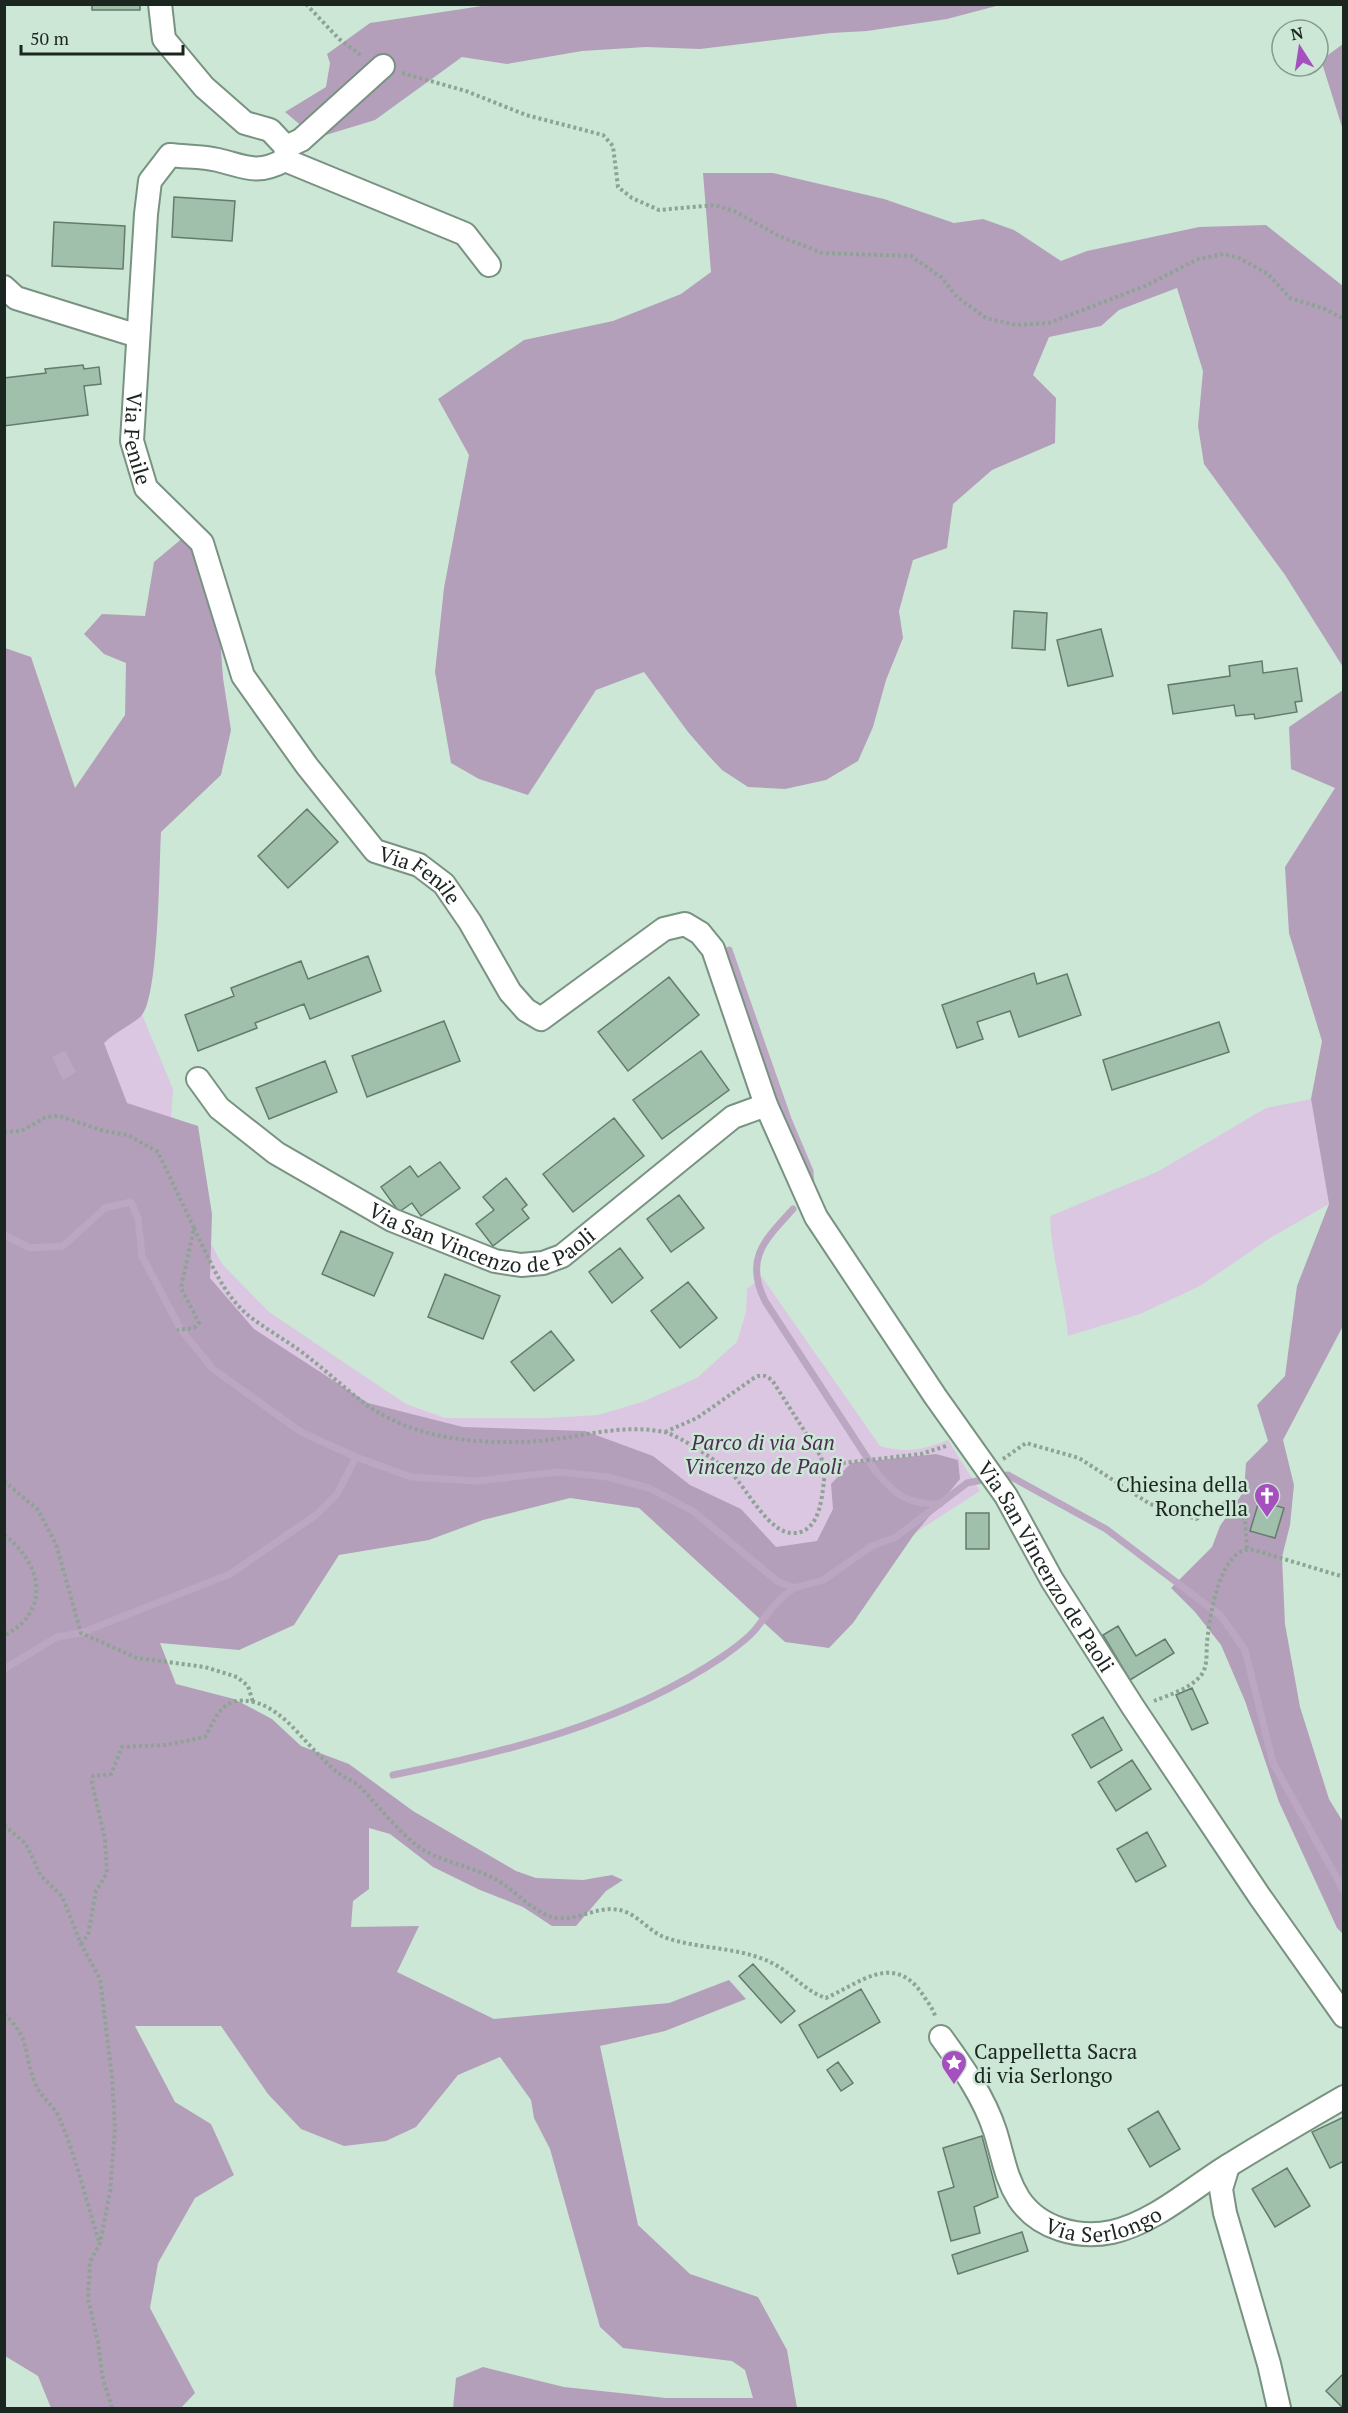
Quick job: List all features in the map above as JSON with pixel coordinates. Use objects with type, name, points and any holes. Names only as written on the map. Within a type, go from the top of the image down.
[{"type":"street","points":[[160,4],[164,39],[204,87],[244,123],[270,130],[286,153],[465,234],[489,265]]},
{"type":"street","points":[[286,153],[383,66]]},
{"type":"street","name":"Via Fenile","points":[[286,153],[268,169],[241,168],[216,159],[171,155],[150,181],[132,441],[146,488],[202,543],[243,676],[307,766],[375,851],[419,865],[444,884],[470,922],[510,992],[526,1010],[542,1019]]},
{"type":"street","points":[[4,287],[16,298],[138,336]]},
{"type":"street","name":"Via San Vincenzo de Paoli","points":[[542,1019],[664,929],[685,924],[700,933],[712,949],[766,1105],[816,1217],[935,1396],[1002,1490],[1052,1580],[1133,1707],[1260,1897],[1344,2016]]},
{"type":"street","name":"Via San Vincenzo de Paoli","points":[[198,1079],[219,1108],[276,1153],[392,1220],[495,1261],[521,1265],[543,1263],[562,1256],[733,1117],[766,1105]]},
{"type":"street","name":"Via Serlongo","points":[[941,2037],[982,2101],[995,2132],[1007,2178],[1021,2202],[1038,2218],[1059,2229],[1090,2235],[1114,2231],[1150,2215],[1344,2097]]},
{"type":"street","points":[[1228,2166],[1221,2189],[1225,2213],[1269,2364],[1279,2409]]},
{"type":"path","points":[[306,4],[355,53],[383,66],[466,91],[526,115],[603,135],[613,146],[618,187],[632,198],[659,210],[715,206],[734,211],[779,236],[822,253],[911,256],[941,277],[957,297],[986,318],[1016,325],[1049,323],[1135,290],[1198,259],[1224,254],[1239,258],[1268,274],[1290,298],[1325,309],[1344,319]]},
{"type":"path","points":[[4,1132],[21,1131],[46,1117],[59,1116],[145,1142],[158,1152],[225,1290],[252,1318],[312,1360],[368,1405],[400,1424],[429,1435],[495,1442],[550,1440],[604,1432],[665,1432],[697,1418],[760,1375],[772,1380],[821,1457],[825,1472],[822,1496],[812,1525],[803,1532],[789,1533],[770,1522],[731,1474],[665,1432]]},
{"type":"path","points":[[177,1330],[194,1328],[199,1323],[181,1288],[194,1228]]},
{"type":"path","points":[[821,1457],[834,1464],[921,1455],[966,1439]]},
{"type":"path","points":[[986,1467],[1026,1443],[1079,1458],[1150,1504],[1196,1518],[1224,1504],[1245,1519],[1247,1548]]},
{"type":"path","points":[[825,1472],[834,1464]]},
{"type":"path","points":[[4,1481],[38,1510],[56,1544],[81,1633],[137,1658],[205,1667],[237,1677],[248,1686],[253,1702]]},
{"type":"path","points":[[4,1534],[23,1550],[34,1571],[36,1594],[24,1621],[4,1636]]},
{"type":"path","points":[[1133,1707],[1180,1690],[1194,1683],[1203,1673],[1211,1616],[1220,1581],[1233,1554],[1247,1548],[1344,1577]]},
{"type":"path","points":[[81,1944],[88,1935],[93,1901],[107,1873],[108,1857],[92,1783],[93,1776],[111,1774],[122,1747],[165,1745],[205,1737],[216,1713],[223,1706],[231,1702],[253,1702],[273,1710],[283,1718],[340,1775],[357,1784],[416,1845],[439,1858],[469,1867],[497,1880],[555,1918],[573,1917],[610,1907],[644,1921],[661,1936],[713,1949],[733,1951],[773,1963],[796,1979],[813,1995],[826,1998],[879,1973],[891,1971],[904,1975],[914,1984],[935,2014],[933,2027],[941,2037]]},
{"type":"path","points":[[4,1825],[26,1844],[41,1876],[62,1896],[81,1944],[100,1979],[112,2076],[115,2129],[110,2192],[100,2243],[90,2262],[88,2299],[98,2342],[102,2375],[112,2409]]},
{"type":"path","points":[[4,2014],[18,2026],[26,2043],[25,2056],[36,2087],[58,2115],[100,2243]]},
{"type":"green space","name":"Parco di via San Vincenzo de Paoli","points":[[133,993],[173,1089],[169,1147],[199,1223],[223,1265],[269,1312],[406,1404],[445,1418],[548,1418],[598,1415],[642,1402],[697,1378],[737,1342],[746,1312],[747,1289],[762,1277],[880,1446],[906,1450],[931,1446],[948,1440],[980,1491],[823,1592],[675,1510],[319,1450],[5,1035]]},
{"type":"green space","points":[[1311,1099],[1329,1204],[1270,1238],[1200,1286],[1140,1314],[1068,1336],[1050,1216],[1157,1172],[1266,1108]]},
{"type":"shaded area","points":[[495,4],[1000,5],[947,19],[867,31],[831,33],[700,49],[646,47],[582,51],[507,64],[462,57],[375,120],[316,138],[285,112],[326,87],[330,63],[327,54],[370,23]]},
{"type":"shaded area","points":[[1343,44],[1343,130],[1327,78],[1330,78],[1330,53]]},
{"type":"shaded area","points":[[703,173],[773,173],[884,199],[954,223],[983,219],[1014,230],[1061,261],[1087,251],[1199,227],[1266,225],[1343,286],[1343,667],[1285,575],[1204,464],[1198,426],[1203,371],[1177,288],[1119,310],[1101,326],[1049,337],[1033,375],[1056,398],[1055,443],[992,470],[953,504],[947,548],[913,560],[899,611],[903,638],[886,680],[873,727],[858,761],[826,780],[785,789],[748,787],[722,770],[708,755],[644,672],[596,690],[528,795],[479,779],[451,763],[435,672],[444,588],[469,455],[438,399],[524,340],[613,321],[681,294],[711,272]]},
{"type":"shaded area","points":[[185,536],[218,610],[223,678],[231,730],[221,775],[161,832],[155,957],[148,1003],[139,1018],[104,1043],[127,1103],[198,1126],[212,1214],[210,1278],[254,1329],[368,1403],[463,1427],[585,1431],[653,1456],[690,1485],[741,1509],[776,1547],[817,1541],[833,1509],[831,1484],[851,1463],[936,1454],[958,1460],[960,1479],[913,1536],[853,1623],[829,1648],[785,1642],[639,1508],[570,1498],[483,1520],[429,1540],[339,1555],[294,1625],[239,1650],[160,1643],[176,1684],[234,1699],[272,1719],[301,1746],[349,1764],[413,1811],[516,1871],[536,1878],[583,1880],[612,1875],[623,1880],[606,1891],[576,1926],[552,1926],[523,1907],[480,1890],[433,1867],[390,1834],[369,1828],[369,1889],[353,1901],[351,1927],[419,1926],[397,1972],[494,2019],[669,2003],[729,1980],[746,1999],[665,2031],[600,2046],[638,2225],[690,2274],[758,2297],[787,2350],[797,2408],[453,2408],[456,2378],[483,2367],[564,2387],[666,2398],[753,2398],[745,2370],[732,2361],[623,2348],[600,2327],[550,2149],[534,2118],[531,2100],[500,2057],[458,2075],[416,2127],[386,2141],[344,2146],[301,2129],[268,2094],[221,2026],[135,2026],[175,2102],[211,2124],[234,2175],[195,2198],[158,2263],[150,2308],[195,2393],[181,2408],[51,2408],[38,2376],[5,2356],[5,648],[31,657],[75,788],[125,715],[126,663],[104,654],[84,634],[102,614],[145,616],[154,562]]},
{"type":"shaded area","points":[[1343,690],[1343,1326],[1283,1440],[1294,1485],[1290,1525],[1282,1557],[1285,1624],[1300,1707],[1329,1799],[1343,1822],[1343,1934],[1337,1928],[1279,1802],[1245,1701],[1221,1645],[1195,1612],[1171,1588],[1212,1547],[1220,1526],[1244,1491],[1246,1463],[1268,1441],[1257,1405],[1285,1376],[1297,1286],[1329,1204],[1311,1099],[1322,1041],[1289,933],[1285,867],[1335,788],[1291,769],[1289,727]]},
{"type":"shaded area","points":[[65,1051],[76,1072],[63,1080],[52,1057]]},
{"type":"building","points":[[92,4],[140,4],[140,10],[92,10]]},
{"type":"building","points":[[174,197],[235,201],[232,241],[172,237]]},
{"type":"building","points":[[54,222],[125,226],[123,269],[52,266]]},
{"type":"building","points":[[83,365],[84,369],[99,367],[101,384],[84,386],[88,415],[4,426],[4,378],[46,373],[45,369]]},
{"type":"building","points":[[1014,611],[1047,613],[1045,650],[1012,648]]},
{"type":"building","points":[[1101,629],[1113,676],[1068,686],[1057,640]]},
{"type":"building","points":[[1262,661],[1263,673],[1297,668],[1302,701],[1295,702],[1297,712],[1255,719],[1254,714],[1236,716],[1234,705],[1173,714],[1168,685],[1230,676],[1229,666]]},
{"type":"building","points":[[307,809],[338,842],[288,888],[258,856]]},
{"type":"building","points":[[368,956],[381,991],[310,1019],[304,1004],[255,1023],[257,1028],[198,1051],[185,1015],[234,996],[231,988],[301,961],[308,979]]},
{"type":"building","points":[[1034,973],[1037,984],[1067,974],[1081,1015],[1019,1037],[1010,1011],[977,1022],[983,1039],[957,1048],[942,1005]]},
{"type":"building","points":[[669,977],[699,1015],[628,1071],[598,1032]]},
{"type":"building","points":[[444,1021],[460,1061],[367,1097],[352,1056]]},
{"type":"building","points":[[1219,1022],[1229,1052],[1112,1090],[1103,1060]]},
{"type":"building","points":[[701,1051],[729,1090],[662,1139],[633,1100]]},
{"type":"building","points":[[325,1061],[337,1092],[269,1119],[256,1088]]},
{"type":"building","points":[[614,1118],[644,1156],[573,1212],[543,1174]]},
{"type":"building","points":[[440,1162],[460,1188],[421,1216],[412,1203],[399,1212],[381,1187],[410,1166],[418,1177]]},
{"type":"building","points":[[506,1178],[527,1205],[522,1209],[529,1218],[493,1246],[476,1224],[494,1210],[483,1197]]},
{"type":"building","points":[[679,1195],[704,1228],[671,1252],[647,1219]]},
{"type":"building","points":[[341,1231],[393,1253],[374,1296],[322,1274]]},
{"type":"building","points":[[620,1248],[643,1278],[612,1303],[589,1272]]},
{"type":"building","points":[[445,1274],[500,1296],[483,1339],[428,1317]]},
{"type":"building","points":[[688,1282],[717,1318],[680,1348],[651,1311]]},
{"type":"building","points":[[551,1331],[574,1360],[534,1391],[511,1362]]},
{"type":"building","name":"Chiesina della Ronchella","points":[[1259,1501],[1284,1508],[1275,1538],[1250,1531]]},
{"type":"building","points":[[966,1513],[989,1513],[989,1549],[966,1549]]},
{"type":"building","points":[[1118,1626],[1136,1656],[1165,1639],[1174,1653],[1130,1680],[1103,1635]]},
{"type":"building","points":[[1192,1688],[1208,1723],[1192,1730],[1176,1695]]},
{"type":"building","points":[[1103,1717],[1122,1750],[1091,1768],[1072,1735]]},
{"type":"building","points":[[1132,1760],[1151,1789],[1116,1811],[1098,1782]]},
{"type":"building","points":[[1147,1832],[1166,1866],[1136,1882],[1117,1849]]},
{"type":"building","points":[[753,1964],[795,2011],[781,2023],[739,1976]]},
{"type":"building","points":[[861,1989],[880,2022],[818,2058],[799,2025]]},
{"type":"building","points":[[838,2062],[853,2083],[841,2091],[827,2070]]},
{"type":"building","points":[[1158,2111],[1180,2149],[1150,2167],[1128,2129]]},
{"type":"building","points":[[1344,2117],[1344,2161],[1330,2168],[1312,2132]]},
{"type":"building","points":[[982,2136],[998,2197],[974,2207],[980,2233],[951,2241],[938,2192],[954,2187],[943,2148]]},
{"type":"building","points":[[1287,2168],[1310,2206],[1275,2227],[1252,2189]]},
{"type":"building","points":[[1022,2232],[1028,2251],[958,2274],[952,2255]]},
{"type":"building","points":[[1344,2373],[1344,2408],[1343,2408],[1326,2391]]},
{"type":"waterway","points":[[729,950],[788,1119],[810,1171],[811,1188]]},
{"type":"waterway","points":[[4,1235],[30,1248],[63,1246],[105,1208],[131,1202],[138,1218],[142,1256],[181,1330],[213,1369],[301,1432],[356,1457],[411,1477],[477,1481],[559,1472],[607,1477],[649,1488],[693,1511],[777,1581],[794,1588],[823,1580],[872,1546],[896,1537],[967,1483],[1008,1475],[1106,1529],[1221,1616],[1245,1650],[1273,1763],[1344,1891]]},
{"type":"waterway","points":[[793,1209],[766,1240],[757,1261],[759,1286],[765,1301],[877,1473],[904,1498],[919,1503],[940,1504]]},
{"type":"waterway","points":[[4,1669],[57,1637],[81,1633],[230,1574],[316,1515],[337,1494],[356,1457]]},
{"type":"waterway","points":[[393,1775],[521,1745],[564,1732],[645,1700],[684,1680],[734,1648],[751,1634],[777,1603],[794,1588]]},
{"type":"place","name":"Chiesina della Ronchella","points":[[1267,1519]]},
{"type":"place","name":"Cappelletta Sacra di via Serlongo","points":[[954,2086]]}]
